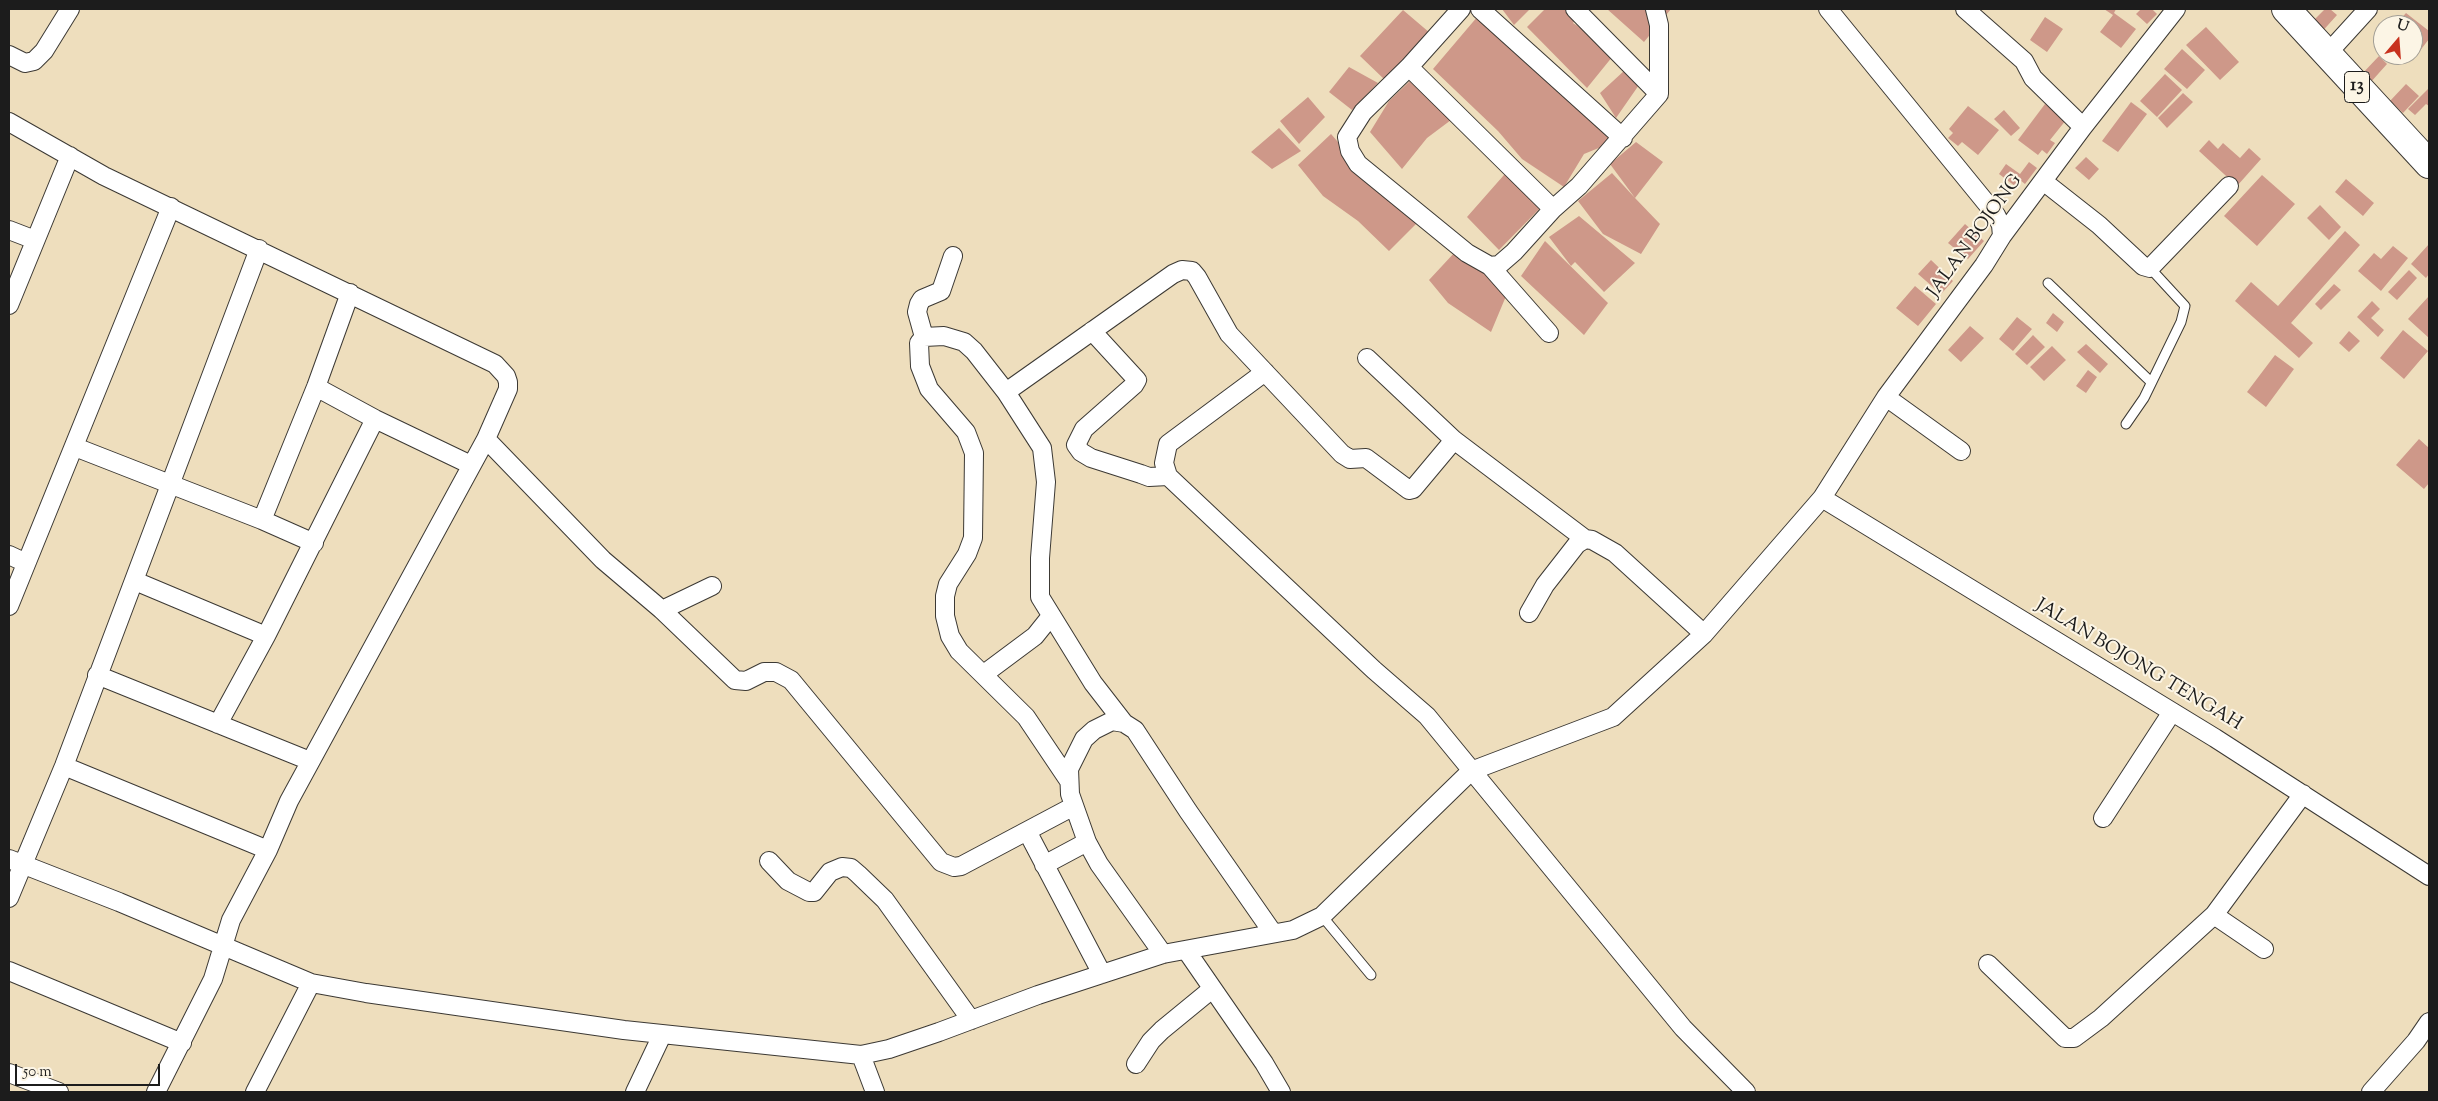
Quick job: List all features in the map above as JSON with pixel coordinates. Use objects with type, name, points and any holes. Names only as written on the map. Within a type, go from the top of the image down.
[{"type":"highway","name":"13","points":[[2290,10],[2327,54],[2429,164]]},
{"type":"street","points":[[9,54],[24,63],[34,61],[44,51],[70,9]]},
{"type":"street","points":[[1461,9],[1409,67],[1363,112],[1347,137],[1350,152],[1358,164],[1437,229],[1467,253],[1490,266],[1549,333]]},
{"type":"street","points":[[1480,9],[1623,138]]},
{"type":"street","points":[[1575,9],[1659,94]]},
{"type":"street","points":[[1490,266],[1499,264],[1514,252],[1553,209],[1579,186],[1623,138],[1659,94],[1659,25],[1655,9]]},
{"type":"street","points":[[1828,9],[1996,215],[2001,224],[2002,236]]},
{"type":"street","points":[[1965,9],[2024,61],[2033,78],[2083,127]]},
{"type":"street","name":"JALAN BOJONG","points":[[1471,770],[1613,717],[1704,634],[1822,498],[1886,397],[1984,265],[2002,236],[2083,127],[2176,9]]},
{"type":"street","points":[[2327,54],[2368,9]]},
{"type":"street","points":[[1409,67],[1553,209]]},
{"type":"street","points":[[9,122],[104,176],[495,364],[508,382],[508,389],[486,439],[310,761],[268,850],[231,920],[213,979],[156,1092]]},
{"type":"street","points":[[9,305],[70,156]]},
{"type":"street","points":[[2043,181],[2099,225],[2143,266],[2150,268],[2229,186]]},
{"type":"street","points":[[9,606],[171,207]]},
{"type":"street","points":[[9,230],[34,240]]},
{"type":"street","points":[[9,898],[16,862],[64,766],[172,484],[259,249]]},
{"type":"street","points":[[924,337],[917,312],[919,304],[922,299],[941,291],[953,256]]},
{"type":"street","points":[[1006,392],[1173,274],[1182,270],[1192,272],[1230,334],[1342,454],[1353,460],[1363,458],[1370,461],[1405,488],[1413,489],[1454,440]]},
{"type":"street","points":[[262,520],[316,388],[350,294]]},
{"type":"street","points":[[1092,331],[1137,380],[1134,385],[1084,429],[1076,445],[1080,452],[1091,458],[1150,477],[1168,476]]},
{"type":"street","points":[[1069,781],[1026,718],[959,651],[950,636],[945,616],[945,596],[948,584],[973,538],[974,453],[966,432],[929,389],[920,366],[919,343],[924,337],[944,336],[964,342],[974,351],[1006,392],[1042,448],[1046,482],[1038,586],[1040,597],[1093,683],[1124,723],[1135,730],[1188,811],[1273,933]]},
{"type":"street","points":[[1367,358],[1454,440],[1585,539],[1601,543],[1614,553],[1704,634]]},
{"type":"street","points":[[1265,372],[1168,444],[1164,464],[1168,476],[1374,670],[1427,716],[1683,1028],[1746,1092]]},
{"type":"street","points":[[316,388],[471,465]]},
{"type":"street","points":[[1886,397],[1961,451]]},
{"type":"street","points":[[218,724],[266,636],[376,419]]},
{"type":"street","points":[[486,439],[603,560],[662,610],[735,680],[746,681],[764,672],[776,672],[791,680],[940,862],[954,867],[961,866],[1074,806]]},
{"type":"street","points":[[75,447],[262,520],[314,543]]},
{"type":"street","name":"JALAN BOJONG TENGAH","points":[[1822,498],[2172,712],[2429,876]]},
{"type":"street","points":[[1529,613],[1546,585],[1577,544],[1585,539]]},
{"type":"street","points":[[9,555],[26,562]]},
{"type":"street","points":[[135,582],[266,636]]},
{"type":"street","points":[[662,610],[712,586]]},
{"type":"street","points":[[984,674],[1035,636],[1051,616]]},
{"type":"street","points":[[97,676],[310,761]]},
{"type":"street","points":[[2103,818],[2172,712]]},
{"type":"street","points":[[1124,723],[1112,721],[1094,730],[1084,739],[1069,769],[1069,781],[1074,806],[1087,842],[1099,864],[1163,954]]},
{"type":"street","points":[[64,766],[268,850]]},
{"type":"street","points":[[16,862],[118,902],[311,983],[366,993],[662,1035],[861,1055],[889,1049],[1163,954],[1293,930],[1322,916],[1471,770]]},
{"type":"street","points":[[1988,964],[2065,1038],[2072,1039],[2102,1018],[2214,914],[2303,794]]},
{"type":"street","points":[[1026,831],[1102,974]]},
{"type":"street","points":[[1044,865],[1087,842]]},
{"type":"street","points":[[769,861],[788,881],[809,892],[814,892],[830,872],[842,867],[851,868],[885,900],[971,1020]]},
{"type":"street","points":[[2214,914],[2264,949]]},
{"type":"street","points":[[1186,950],[1264,1063],[1281,1092]]},
{"type":"street","points":[[9,971],[182,1043]]},
{"type":"street","points":[[255,1092],[311,983]]},
{"type":"street","points":[[1136,1064],[1151,1041],[1162,1030],[1212,989]]},
{"type":"street","points":[[2371,1092],[2416,1041],[2429,1022]]},
{"type":"street","points":[[635,1092],[662,1035]]},
{"type":"street","points":[[861,1055],[876,1092]]},
{"type":"street","points":[[9,1072],[59,1092]]},
{"type":"lane","points":[[2126,424],[2144,398],[2181,322],[2185,306],[2150,268]]},
{"type":"lane","points":[[2048,283],[2151,382]]},
{"type":"lane","points":[[1322,916],[1372,975]]},
{"type":"building","points":[[1502,9],[1530,9],[1514,25]]},
{"type":"building","points":[[1545,9],[1575,9],[1581,14],[1573,23],[1617,51],[1587,88],[1527,27]]},
{"type":"building","points":[[1607,9],[1671,9],[1644,42]]},
{"type":"building","points":[[2104,9],[2116,9],[2114,13],[2136,29],[2121,48],[2100,32],[2113,15]]},
{"type":"building","points":[[2141,9],[2152,9],[2157,14],[2147,24],[2136,14]]},
{"type":"building","points":[[2325,9],[2330,9],[2337,15],[2319,35],[2309,25]]},
{"type":"building","points":[[1403,10],[1430,33],[1385,80],[1360,56]]},
{"type":"building","points":[[1478,16],[1517,42],[1544,79],[1583,102],[1623,138],[1584,154],[1564,187],[1522,159],[1498,131],[1433,69]]},
{"type":"building","points":[[2045,17],[2063,29],[2047,52],[2030,40]]},
{"type":"building","points":[[2423,26],[2429,31],[2429,39],[2423,47]]},
{"type":"building","points":[[2206,27],[2239,62],[2220,80],[2186,45]]},
{"type":"building","points":[[2182,49],[2205,70],[2187,89],[2164,69]]},
{"type":"building","points":[[2373,62],[2373,65],[2386,65],[2370,83],[2361,75]]},
{"type":"building","points":[[1349,67],[1378,83],[1352,110],[1329,92]]},
{"type":"building","points":[[1625,70],[1641,82],[1616,118],[1600,93]]},
{"type":"building","points":[[2165,74],[2182,90],[2157,117],[2140,101]]},
{"type":"building","points":[[1411,80],[1451,120],[1427,138],[1402,169],[1370,132],[1389,101]]},
{"type":"building","points":[[2406,84],[2419,96],[2403,113],[2390,101]]},
{"type":"building","points":[[2428,89],[2429,106],[2426,104],[2415,115],[2408,109]]},
{"type":"building","points":[[2183,93],[2193,102],[2167,128],[2158,118]]},
{"type":"building","points":[[1308,97],[1325,117],[1299,144],[1280,121]]},
{"type":"building","points":[[2131,102],[2147,114],[2118,152],[2102,141]]},
{"type":"building","points":[[2045,104],[2066,120],[2050,140],[2055,143],[2047,154],[2042,150],[2038,155],[2018,140]]},
{"type":"building","points":[[1968,106],[1999,130],[1978,155],[1962,142],[1958,146],[1948,138],[1953,133],[1949,129]]},
{"type":"building","points":[[2004,110],[2020,128],[2011,136],[1994,119]]},
{"type":"building","points":[[1279,128],[1301,151],[1272,169],[1251,152]]},
{"type":"building","points":[[1331,134],[1387,198],[1417,223],[1389,251],[1358,221],[1323,196],[1298,165]]},
{"type":"building","points":[[2209,140],[2218,149],[2223,143],[2240,158],[2249,148],[2261,159],[2237,186],[2199,151]]},
{"type":"building","points":[[1636,142],[1663,162],[1635,198],[1610,164]]},
{"type":"building","points":[[2086,157],[2099,169],[2089,180],[2075,168]]},
{"type":"building","points":[[2029,162],[2037,168],[2025,184],[2020,180],[2015,186],[1999,174],[2006,164],[2020,174]]},
{"type":"building","points":[[1511,167],[1546,202],[1499,250],[1467,217]]},
{"type":"building","points":[[1612,173],[1660,224],[1641,254],[1603,234],[1578,201]]},
{"type":"building","points":[[2262,175],[2295,204],[2257,246],[2224,216]]},
{"type":"building","points":[[2346,179],[2374,203],[2363,216],[2335,192]]},
{"type":"building","points":[[2320,205],[2341,227],[2329,240],[2307,218]]},
{"type":"building","points":[[1579,216],[1635,263],[1604,292],[1575,262],[1571,266],[1549,237]]},
{"type":"building","points":[[1965,224],[1984,241],[1968,259],[1948,243]]},
{"type":"building","points":[[2345,231],[2360,245],[2291,323],[2313,343],[2299,358],[2235,301],[2251,282],[2278,306]]},
{"type":"building","points":[[1545,241],[1608,303],[1584,335],[1521,276]]},
{"type":"building","points":[[2429,244],[2429,274],[2426,278],[2411,264]]},
{"type":"building","points":[[2393,246],[2408,258],[2381,291],[2358,271],[2374,253],[2381,259]]},
{"type":"building","points":[[1455,252],[1509,289],[1491,332],[1448,303],[1429,280]]},
{"type":"building","points":[[1931,260],[1953,281],[1941,294],[1918,274]]},
{"type":"building","points":[[2409,270],[2417,278],[2397,300],[2388,292]]},
{"type":"building","points":[[2334,284],[2341,290],[2321,310],[2315,304]]},
{"type":"building","points":[[1915,286],[1936,304],[1918,326],[1896,308]]},
{"type":"building","points":[[2429,296],[2429,338],[2408,319]]},
{"type":"building","points":[[2372,301],[2380,309],[2371,318],[2384,330],[2378,337],[2357,317]]},
{"type":"building","points":[[2053,313],[2064,322],[2057,332],[2046,323]]},
{"type":"building","points":[[2017,317],[2032,329],[2013,351],[1999,339]]},
{"type":"building","points":[[1970,326],[1984,338],[1961,362],[1948,350]]},
{"type":"building","points":[[2403,330],[2428,351],[2404,379],[2380,358]]},
{"type":"building","points":[[2349,331],[2360,341],[2349,352],[2339,343]]},
{"type":"building","points":[[2033,335],[2045,347],[2027,365],[2015,354]]},
{"type":"building","points":[[2086,344],[2108,364],[2100,373],[2077,352]]},
{"type":"building","points":[[2052,346],[2066,360],[2044,381],[2030,367]]},
{"type":"building","points":[[2275,355],[2294,369],[2266,407],[2247,392]]},
{"type":"building","points":[[2088,370],[2097,377],[2086,393],[2076,386]]},
{"type":"building","points":[[2419,439],[2429,448],[2429,483],[2424,489],[2396,465]]}]
